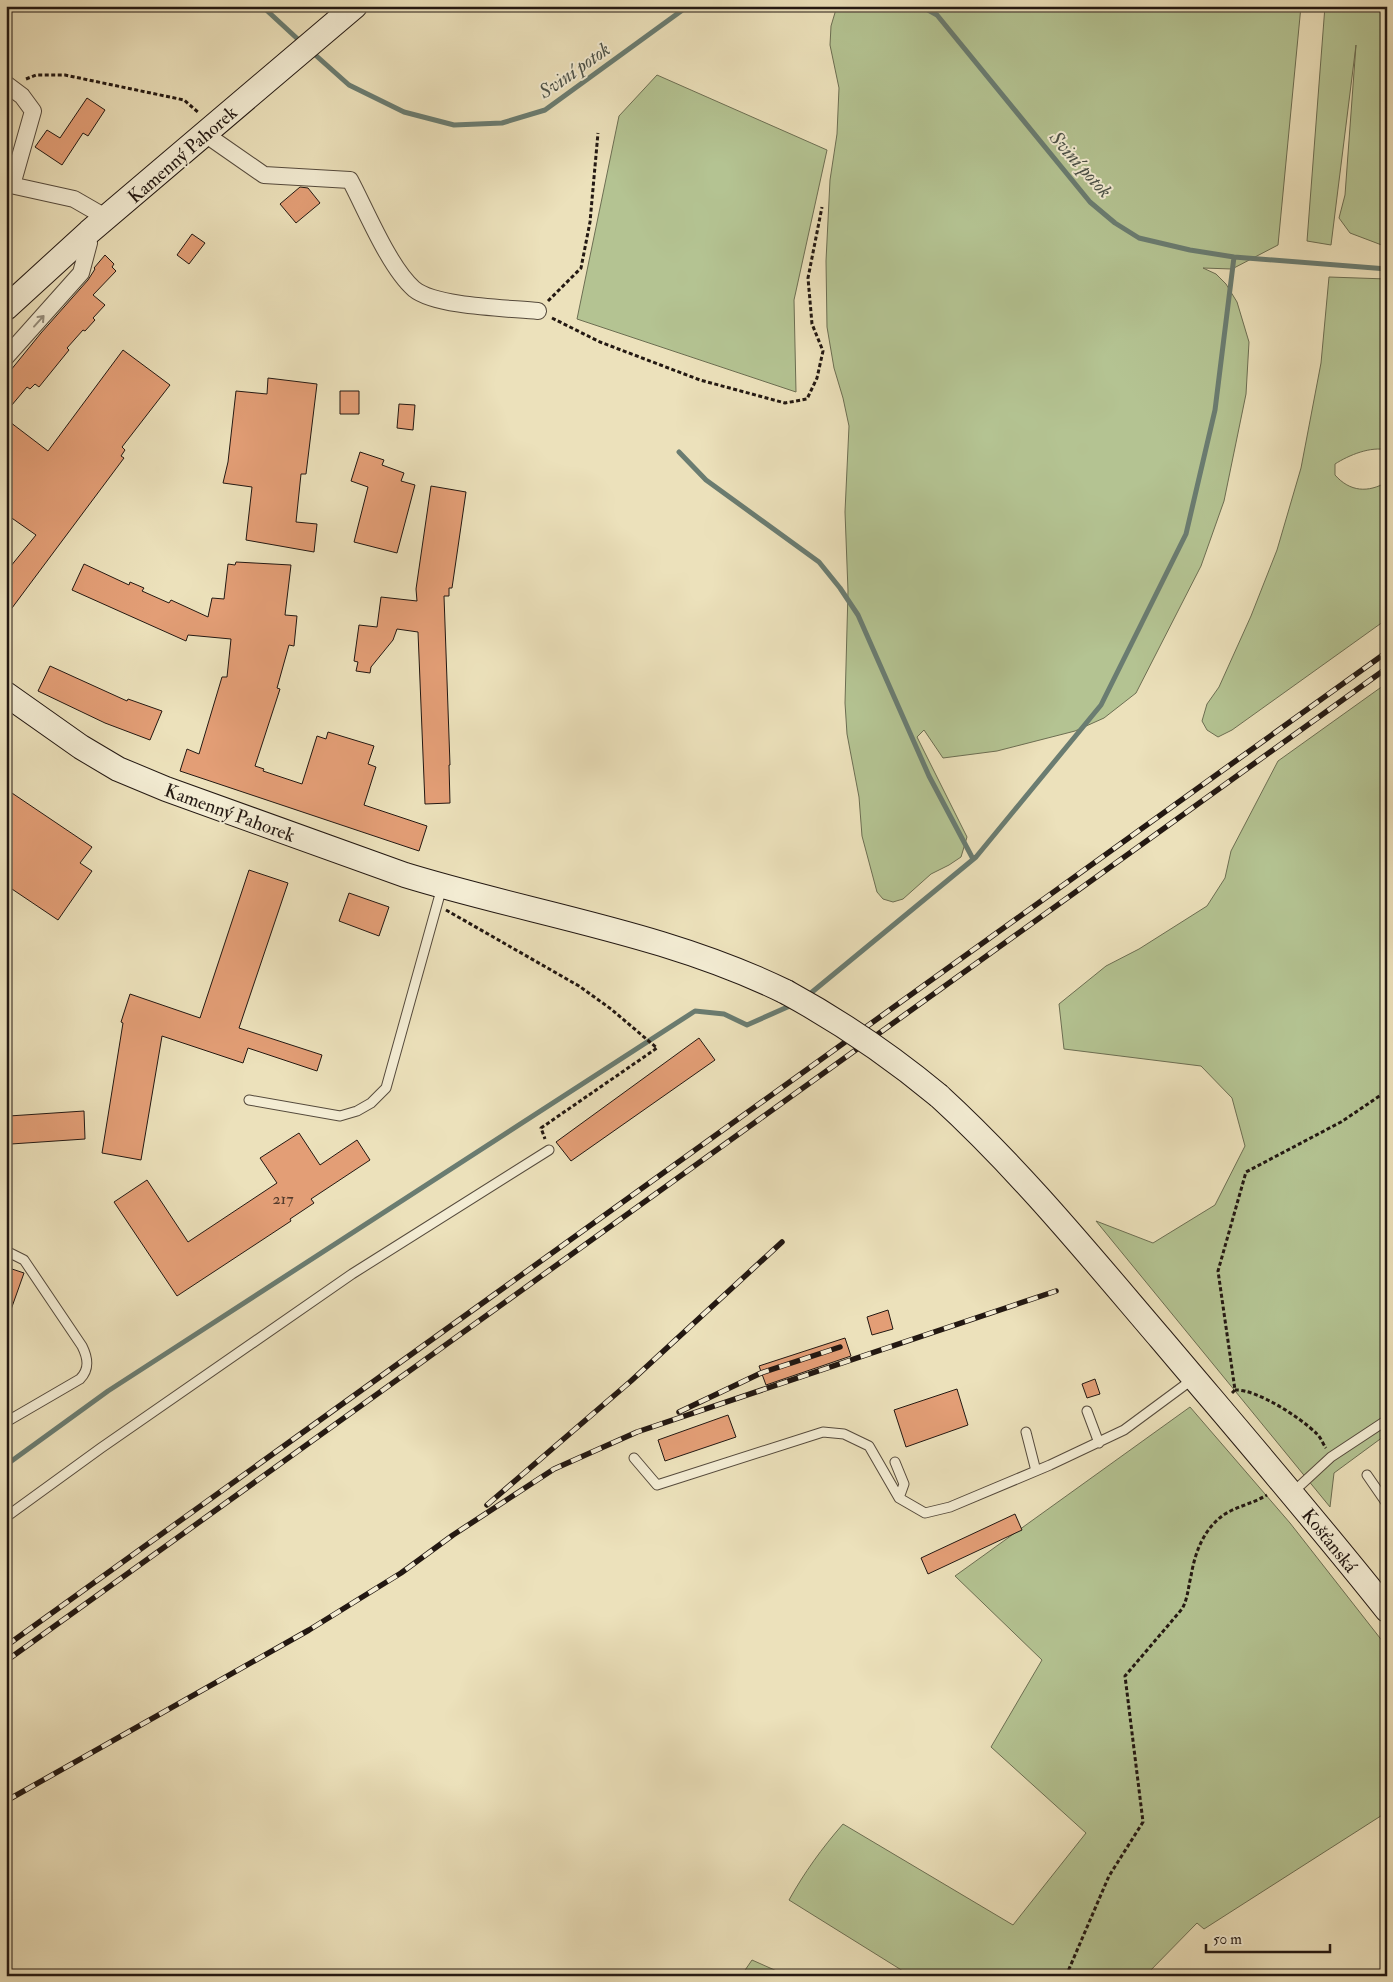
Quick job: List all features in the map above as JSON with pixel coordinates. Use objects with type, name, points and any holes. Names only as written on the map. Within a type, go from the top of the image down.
[{"type":"street","name":"Kamenný Pahorek","points":[[6,308],[85,236],[356,6]]},
{"type":"street","points":[[8,85],[22,96],[33,111],[9,185],[74,199],[107,218]]},
{"type":"street","points":[[209,130],[264,176],[350,180],[397,270],[416,290],[443,301],[538,311]]},
{"type":"street","points":[[6,357],[81,274],[88,243],[85,236]]},
{"type":"street","name":"Kamenný Pahorek","points":[[6,694],[82,748],[133,776],[355,858],[440,896],[471,894],[648,939],[735,969],[786,992],[842,1024],[906,1068],[939,1096]]},
{"type":"street","name":"Košťanská","points":[[939,1096],[1015,1170],[1194,1378],[1227,1398],[1288,1488],[1387,1610]]},
{"type":"lane","points":[[248,1100],[340,1116],[357,1111],[371,1103],[386,1088],[440,896]]},
{"type":"lane","points":[[6,1517],[101,1448],[352,1274],[548,1150]]},
{"type":"lane","points":[[6,1251],[24,1260],[82,1346],[88,1361],[84,1375],[80,1379],[6,1422]]},
{"type":"lane","points":[[634,1458],[657,1485],[823,1432],[844,1434],[869,1446],[899,1498],[924,1513],[950,1507],[1099,1443],[1124,1430],[1194,1378]]},
{"type":"lane","points":[[1086,1411],[1099,1443]]},
{"type":"lane","points":[[1288,1488],[1387,1420]]},
{"type":"lane","points":[[1026,1432],[1036,1471]]},
{"type":"lane","points":[[895,1462],[904,1484],[899,1498]]},
{"type":"lane","points":[[1367,1475],[1387,1504]]},
{"type":"path","points":[[8,85],[36,75],[65,75],[184,100],[209,130]]},
{"type":"path","points":[[598,133],[590,222],[581,268],[538,311],[600,342],[700,380],[785,403],[808,399],[818,378],[823,351],[812,324],[808,278],[822,207]]},
{"type":"path","points":[[440,896],[611,1008],[657,1048],[540,1128],[548,1150]]},
{"type":"path","points":[[1331,1457],[1318,1435],[1275,1403],[1244,1390],[1227,1398],[1218,1271],[1246,1172],[1334,1126],[1387,1091]]},
{"type":"path","points":[[1066,1976],[1109,1876],[1143,1822],[1125,1676],[1186,1602],[1191,1574],[1204,1534],[1224,1514],[1288,1488]]},
{"type":"green space","points":[[837,6],[1301,6],[1278,245],[1232,269],[1203,268],[1216,274],[1226,284],[1237,302],[1249,342],[1246,394],[1224,501],[1201,566],[1136,693],[1104,718],[1075,731],[997,751],[943,758],[924,730],[917,737],[967,837],[961,857],[931,874],[903,899],[893,902],[883,899],[877,892],[862,836],[859,797],[847,734],[845,703],[848,591],[845,512],[849,426],[834,368],[827,327],[826,261],[830,180],[837,134],[839,88],[830,45],[831,26]]},
{"type":"green space","points":[[1325,6],[1387,6],[1387,247],[1350,233],[1339,218],[1345,195],[1356,45],[1331,245],[1307,241]]},
{"type":"green space","points":[[657,75],[827,150],[794,300],[796,392],[577,319],[619,116]]},
{"type":"green space","points":[[1329,277],[1387,279],[1387,450],[1367,450],[1347,457],[1335,464],[1335,475],[1347,485],[1360,489],[1373,488],[1387,482],[1387,619],[1232,730],[1218,737],[1207,730],[1202,721],[1207,704],[1219,687],[1251,616],[1277,550],[1301,468],[1321,363]]},
{"type":"green space","points":[[1387,683],[1387,1434],[1334,1473],[1330,1507],[1096,1221],[1153,1243],[1215,1205],[1245,1146],[1232,1098],[1201,1066],[1064,1049],[1059,1004],[1106,966],[1139,949],[1207,906],[1225,878],[1231,851],[1278,761]]},
{"type":"green space","points":[[1190,1407],[1290,1523],[1387,1647],[1387,1812],[1204,1929],[1197,1923],[1145,1976],[911,1976],[789,1900],[814,1861],[843,1824],[1013,1925],[1086,1833],[991,1747],[1042,1660],[955,1576]]},
{"type":"green space","points":[[752,1960],[788,1976],[741,1976]]},
{"type":"building","points":[[87,98],[105,110],[88,136],[83,133],[62,165],[35,147],[47,130],[60,138]]},
{"type":"building","points":[[300,187],[308,188],[320,203],[296,223],[280,204]]},
{"type":"building","points":[[192,234],[205,243],[189,264],[177,255]]},
{"type":"building","points":[[105,255],[114,264],[112,267],[116,271],[93,295],[105,305],[93,318],[95,320],[67,348],[69,350],[39,387],[35,384],[30,389],[27,387],[6,412],[6,376],[88,280],[94,268]]},
{"type":"building","points":[[123,350],[170,385],[122,447],[125,450],[121,456],[124,458],[6,616],[6,572],[36,535],[6,514],[6,419],[48,451]]},
{"type":"building","points":[[268,378],[317,384],[306,474],[301,474],[296,522],[317,524],[314,552],[246,540],[252,487],[223,483],[228,462],[236,391],[267,394]]},
{"type":"building","points":[[340,391],[359,391],[359,414],[340,414]]},
{"type":"building","points":[[399,404],[415,405],[413,430],[397,428]]},
{"type":"building","points":[[360,452],[384,460],[382,465],[404,473],[401,481],[415,485],[397,553],[354,542],[368,487],[351,481]]},
{"type":"building","points":[[431,486],[466,492],[452,588],[449,588],[449,596],[444,596],[450,803],[425,804],[418,632],[397,629],[393,640],[371,667],[370,673],[356,671],[358,662],[354,661],[359,625],[377,627],[381,597],[417,601],[416,589]]},
{"type":"building","points":[[236,562],[291,565],[285,615],[297,616],[294,646],[289,645],[277,688],[280,689],[255,766],[264,769],[263,771],[302,784],[317,736],[326,739],[328,732],[374,746],[368,764],[376,767],[364,805],[427,826],[419,851],[180,771],[187,749],[199,754],[222,677],[227,677],[231,639],[188,635],[186,641],[72,590],[84,564],[129,585],[130,582],[144,588],[142,591],[169,603],[171,600],[208,617],[212,598],[224,599],[228,564],[235,565]]},
{"type":"building","points":[[50,666],[127,701],[128,699],[162,711],[150,740],[105,723],[38,691]]},
{"type":"building","points":[[6,789],[92,847],[80,863],[92,871],[58,920],[6,885]]},
{"type":"building","points":[[249,870],[288,883],[239,1028],[322,1055],[317,1071],[248,1048],[243,1063],[162,1036],[141,1160],[102,1153],[123,1023],[121,1022],[130,994],[200,1018]]},
{"type":"building","points":[[349,893],[389,907],[379,936],[339,921]]},
{"type":"building","points":[[699,1038],[715,1060],[571,1161],[556,1142]]},
{"type":"building","points":[[84,1111],[85,1139],[11,1144],[9,1116]]},
{"type":"building","points":[[299,1133],[320,1165],[357,1140],[370,1160],[311,1199],[314,1203],[290,1219],[291,1221],[177,1296],[114,1202],[147,1180],[188,1242],[277,1183],[260,1158]]},
{"type":"building","points":[[6,1267],[24,1273],[8,1318],[6,1318]]},
{"type":"building","points":[[888,1310],[893,1329],[872,1335],[867,1317]]},
{"type":"building","points":[[845,1338],[851,1356],[766,1385],[759,1366]]},
{"type":"building","points":[[1095,1379],[1100,1394],[1087,1398],[1082,1384]]},
{"type":"building","points":[[957,1389],[968,1425],[906,1447],[894,1410]]},
{"type":"building","points":[[728,1415],[736,1437],[665,1461],[658,1440]]},
{"type":"building","points":[[1015,1514],[1022,1530],[928,1574],[921,1558]]},
{"type":"waterway","name":"Sviní potok","points":[[262,6],[302,43]]},
{"type":"waterway","name":"Sviní potok","points":[[312,52],[349,85],[404,112],[454,125],[502,123],[545,110],[688,6]]},
{"type":"waterway","name":"Sviní potok","points":[[921,6],[937,15],[1090,202],[1115,223],[1139,238],[1190,250],[1234,257],[1387,269]]},
{"type":"waterway","points":[[806,997],[976,857],[1101,705],[1186,534],[1215,410],[1234,257]]},
{"type":"waterway","points":[[679,452],[706,480],[819,562],[840,588],[858,615],[929,776],[973,859]]},
{"type":"waterway","points":[[6,1465],[108,1391],[695,1011],[724,1014],[747,1025],[792,1005]]},
{"type":"railway","points":[[6,1646],[1387,652]]},
{"type":"railway","points":[[6,1661],[1387,668]]},
{"type":"railway","points":[[487,1505],[631,1381],[782,1242]]},
{"type":"railway","points":[[6,1801],[309,1630],[401,1573],[453,1535],[554,1469],[637,1432],[1056,1291]]},
{"type":"railway","points":[[679,1412],[761,1373],[840,1347]]}]
